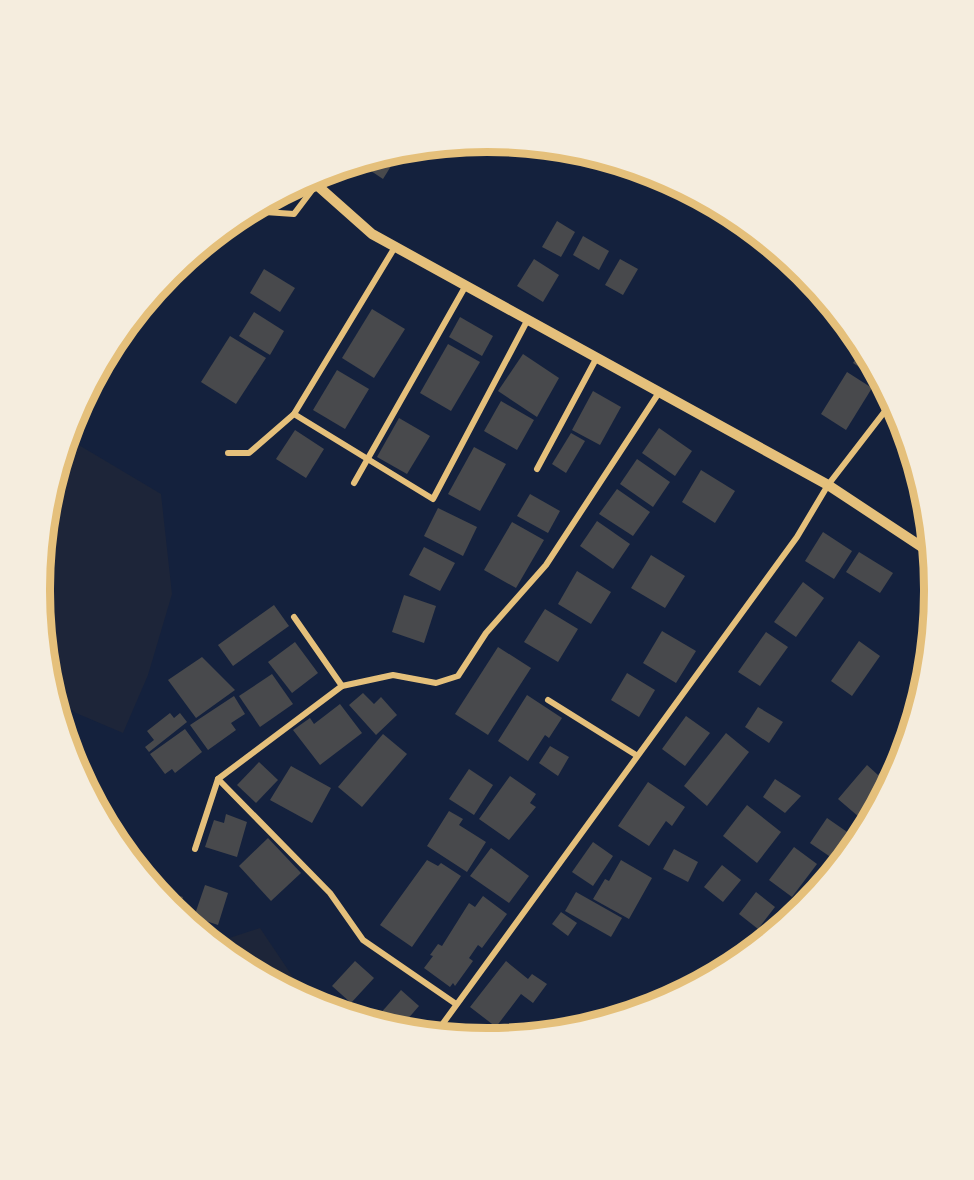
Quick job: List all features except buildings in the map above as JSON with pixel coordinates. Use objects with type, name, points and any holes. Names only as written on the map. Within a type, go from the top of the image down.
[{"type":"street","points":[[318,187],[372,234],[395,248],[828,485],[923,547]]},
{"type":"street","points":[[266,212],[294,214],[308,191]]},
{"type":"street","points":[[228,453],[249,453],[294,414],[395,248]]},
{"type":"street","points":[[354,483],[465,287]]},
{"type":"street","points":[[294,414],[433,499],[527,321]]},
{"type":"street","points":[[537,469],[596,359]]},
{"type":"street","points":[[195,849],[218,779],[342,686],[393,675],[436,683],[458,676],[486,633],[546,565],[658,394]]},
{"type":"street","points":[[441,1025],[797,537],[828,485],[885,411]]},
{"type":"street","points":[[294,617],[342,686]]},
{"type":"street","points":[[548,700],[636,755]]},
{"type":"street","points":[[218,779],[330,893],[363,939],[456,1004]]},
{"type":"shaded area","points":[[75,443],[161,494],[172,594],[148,675],[123,733],[76,713],[64,702],[50,619],[50,561],[53,533],[64,477]]},
{"type":"shaded area","points":[[260,928],[298,984],[268,969],[224,940]]}]
